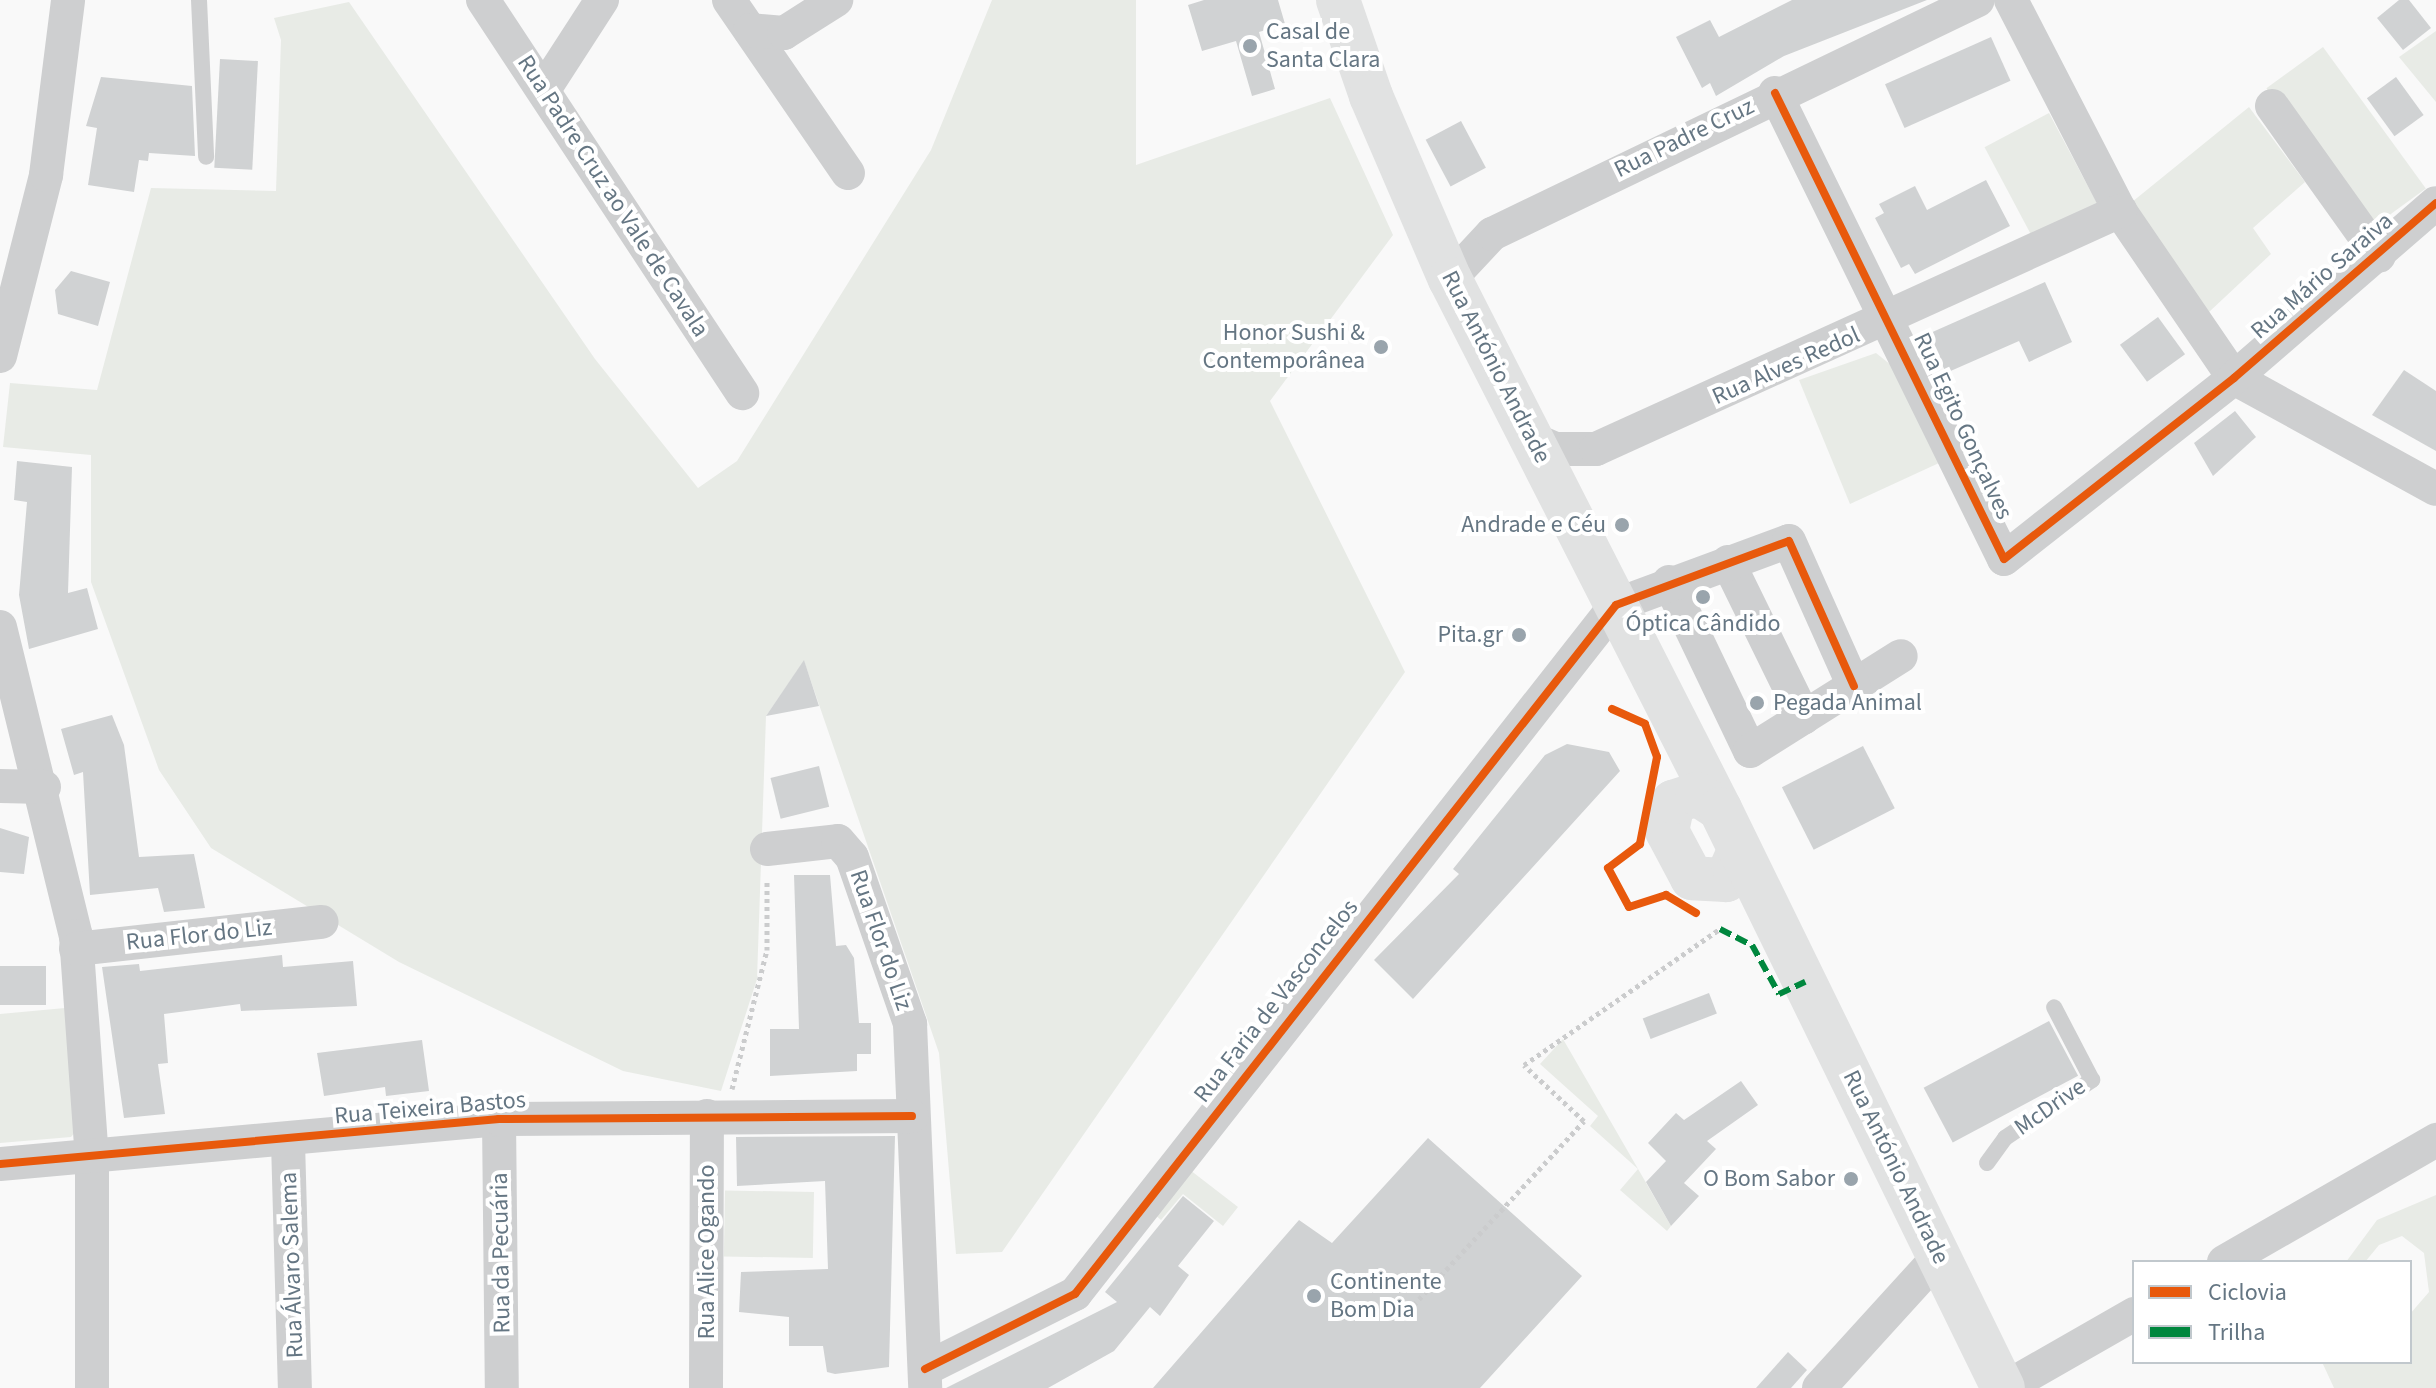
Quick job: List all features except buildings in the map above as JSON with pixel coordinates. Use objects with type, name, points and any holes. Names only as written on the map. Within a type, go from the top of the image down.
[{"type":"main road","name":"Rua António Andrade","points":[[1338,0],[1371,96],[1450,279],[1534,440],[1674,725],[1720,809]]},
{"type":"main road","points":[[1667,816],[1673,802],[1697,794],[1720,809],[1739,851],[1734,873],[1704,883],[1684,867],[1667,816],[1674,725]]},
{"type":"main road","name":"Rua António Andrade","points":[[1739,851],[2004,1388]]},
{"type":"main road","name":"Rua António Andrade","points":[[1704,883],[1788,947]]},
{"type":"street","points":[[0,356],[46,175],[68,0]]},
{"type":"street","name":"Rua Padre Cruz ao Vale de Cavala","points":[[483,0],[545,88],[742,393]]},
{"type":"street","points":[[545,88],[602,0]]},
{"type":"street","points":[[729,0],[848,173]]},
{"type":"street","points":[[750,30],[784,33],[836,0]]},
{"type":"street","name":"Rua Padre Cruz","points":[[1450,279],[1492,234],[1775,93],[1978,0]]},
{"type":"street","points":[[2011,0],[2120,211],[2234,378],[2436,489]]},
{"type":"street","name":"Rua Egito Gonçalves","points":[[1775,93],[1891,320],[2004,559],[2234,378]]},
{"type":"street","points":[[2272,106],[2379,256]]},
{"type":"street","name":"Rua Mário Saraiva","points":[[2234,378],[2379,256],[2436,203]]},
{"type":"street","name":"Rua Alves Redol","points":[[1534,440],[1555,449],[1596,449],[1891,320],[2120,211]]},
{"type":"street","points":[[1616,605],[1669,582],[1789,541],[1854,686]]},
{"type":"street","points":[[1728,562],[1804,717]]},
{"type":"street","points":[[1669,582],[1750,751],[1901,656]]},
{"type":"street","name":"Rua Faria de Vasconcelos","points":[[925,1379],[1075,1294],[1616,605]]},
{"type":"street","points":[[0,627],[44,787],[76,949],[92,1158],[92,1388]]},
{"type":"street","points":[[0,786],[44,787]]},
{"type":"street","name":"Rua Flor do Liz","points":[[767,849],[838,841],[852,857],[910,1024],[912,1116]]},
{"type":"street","name":"Rua Flor do Liz","points":[[76,949],[322,922]]},
{"type":"street","name":"Rua Alice Ogando","points":[[706,1388],[707,1116]]},
{"type":"street","points":[[912,1116],[925,1379]]},
{"type":"street","name":"Rua Teixeira Bastos","points":[[0,1164],[288,1142],[499,1119],[912,1116]]},
{"type":"street","name":"Rua da Pecuária","points":[[499,1119],[502,1388]]},
{"type":"street","points":[[2227,1260],[2436,1140]]},
{"type":"street","name":"Rua Álvaro Salema","points":[[288,1142],[295,1388]]},
{"type":"street","points":[[1819,1388],[1939,1256]]},
{"type":"street","points":[[2004,1388],[2132,1315]]},
{"type":"lane","points":[[199,0],[206,157]]},
{"type":"lane","name":"McDrive","points":[[1987,1163],[2005,1138],[2092,1080],[2054,1007]]},
{"type":"path","points":[[707,1116],[730,1094],[761,982],[767,849]]},
{"type":"path","points":[[1408,1311],[1584,1121],[1524,1065],[1720,929]]},
{"type":"shaded area","points":[[992,0],[1136,0],[1136,165],[1330,98],[1393,235],[1270,401],[1405,672],[1002,1252],[956,1254],[939,1053],[804,661],[766,716],[757,979],[721,1091],[623,1071],[399,962],[211,848],[159,770],[91,582],[91,455],[3,447],[10,383],[97,390],[151,188],[276,191],[281,40],[274,18],[349,2],[595,359],[698,488],[737,461],[931,150]]},
{"type":"shaded area","points":[[2436,31],[2436,102],[2399,57]]},
{"type":"shaded area","points":[[2323,47],[2426,189],[2369,230],[2266,88]]},
{"type":"shaded area","points":[[2249,107],[2305,182],[2253,228],[2271,254],[2209,312],[2132,202]]},
{"type":"shaded area","points":[[2049,113],[2098,205],[2033,239],[1985,147]]},
{"type":"shaded area","points":[[1876,353],[1891,365],[1939,463],[1850,504],[1799,380]]},
{"type":"shaded area","points":[[65,1008],[83,1123],[71,1137],[0,1143],[0,1014]]},
{"type":"shaded area","points":[[1563,1039],[1671,1226],[1667,1231],[1620,1190],[1638,1169],[1590,1126],[1598,1116],[1540,1064]]},
{"type":"shaded area","points":[[1190,1170],[1238,1207],[1223,1226],[1183,1194],[1161,1220],[1154,1214]]},
{"type":"shaded area","points":[[725,1190],[814,1192],[813,1258],[724,1256]]},
{"type":"shaded area","points":[[2436,1195],[2436,1388],[2334,1388],[2323,1364],[2412,1364],[2412,1312],[2429,1292],[2424,1253],[2402,1236],[2379,1245],[2367,1260],[2347,1260],[2377,1220]]},
{"type":"marked path","points":[[1720,929],[1752,945],[1779,994],[1805,982]]},
{"type":"cycle path","points":[[1775,93],[2004,559],[2234,378],[2436,203]]},
{"type":"cycle path","points":[[925,1369],[1075,1294],[1616,605],[1789,541],[1854,686]]},
{"type":"cycle path","points":[[1612,709],[1645,724],[1657,757],[1640,844],[1608,868],[1629,907],[1666,895],[1696,913]]},
{"type":"cycle path","points":[[0,1164],[499,1119],[912,1116]]},
{"type":"place","name":"Casal de Santa Clara","points":[[1250,46]]},
{"type":"place","name":"Honor Sushi & Contemporânea","points":[[1381,347]]},
{"type":"place","name":"Andrade e Céu","points":[[1622,525]]},
{"type":"place","name":"Óptica Cândido","points":[[1703,597]]},
{"type":"place","name":"Pita.gr","points":[[1519,635]]},
{"type":"place","name":"Pegada Animal","points":[[1757,703]]},
{"type":"place","name":"O Bom Sabor","points":[[1851,1179]]},
{"type":"place","name":"Continente Bom Dia","points":[[1314,1296]]}]
